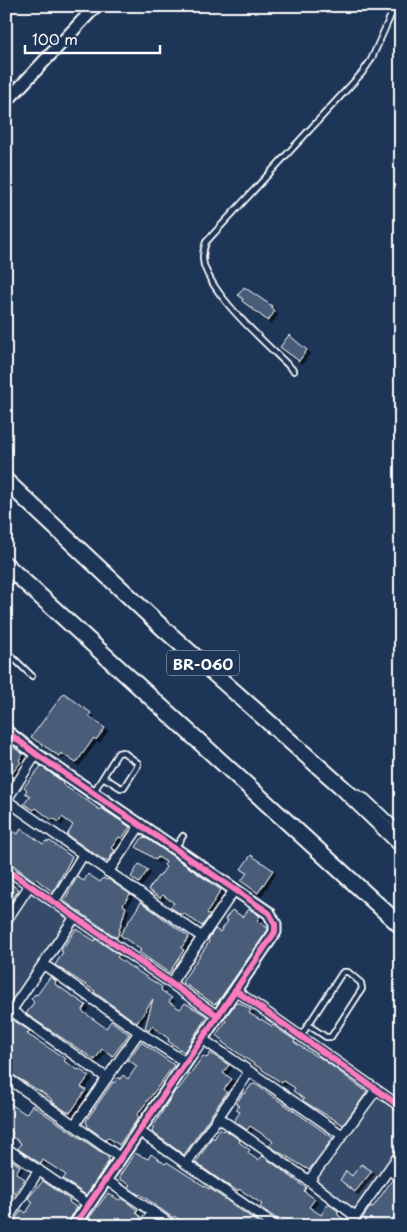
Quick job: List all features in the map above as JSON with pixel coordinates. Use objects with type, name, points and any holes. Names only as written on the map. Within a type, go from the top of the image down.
[{"type":"highway","name":"BR-060","points":[[6,481],[165,630],[344,790],[401,844]]},
{"type":"highway","points":[[6,565],[401,926]]},
{"type":"street","points":[[6,102],[96,6]]},
{"type":"street","points":[[6,731],[36,754],[269,912],[275,924],[274,932],[236,990],[184,1062],[74,1226]]},
{"type":"street","points":[[36,754],[6,800],[202,937]]},
{"type":"street","points":[[108,872],[141,824]]},
{"type":"street","points":[[54,902],[83,855]]},
{"type":"street","points":[[6,869],[218,1016]]},
{"type":"street","points":[[6,921],[30,885]]},
{"type":"street","points":[[171,983],[235,889]]},
{"type":"street","points":[[75,917],[9,1009],[107,1078]]},
{"type":"street","points":[[43,964],[184,1062]]},
{"type":"street","points":[[236,990],[401,1107]]},
{"type":"street","points":[[75,1124],[139,1032]]},
{"type":"street","points":[[202,1038],[342,1135]]},
{"type":"street","points":[[186,1164],[249,1072]]},
{"type":"street","points":[[6,1076],[119,1157]]},
{"type":"street","points":[[309,1181],[376,1090]]},
{"type":"street","points":[[218,1118],[309,1181],[355,1216]]},
{"type":"street","points":[[139,1131],[275,1226]]},
{"type":"street","points":[[6,1148],[88,1204]]},
{"type":"street","points":[[349,1226],[401,1152]]},
{"type":"street","points":[[7,1217],[39,1170]]},
{"type":"street","points":[[389,1170],[401,1178]]},
{"type":"street","points":[[105,1179],[173,1226]]},
{"type":"street","points":[[143,1226],[153,1212]]},
{"type":"lane","points":[[294,372],[220,294],[210,279],[204,265],[203,249],[206,242],[362,73],[371,60],[395,6]]},
{"type":"lane","points":[[6,651],[32,676]]},
{"type":"lane","points":[[93,793],[103,777],[118,753],[123,752],[138,763],[124,787],[121,788],[103,777]]},
{"type":"lane","points":[[344,790],[355,791],[366,797],[401,830]]},
{"type":"lane","points":[[175,848],[183,836]]},
{"type":"lane","points":[[301,1036],[308,1025],[343,972],[348,972],[361,983],[362,988],[331,1036],[326,1037],[308,1025]]},
{"type":"lane","points":[[401,1077],[401,1084]]},
{"type":"shaded area","points":[[30,880],[82,917],[13,1017],[6,1012],[6,916]]},
{"type":"shaded area","points":[[369,1092],[401,1114],[401,1159],[358,1219],[307,1182]]},
{"type":"building","points":[[244,287],[272,306],[271,308],[275,311],[268,321],[242,301],[243,299],[238,295]]},
{"type":"building","points":[[289,335],[307,350],[299,361],[280,347]]},
{"type":"building","points":[[64,693],[91,713],[89,716],[105,728],[96,740],[94,738],[76,763],[61,753],[59,756],[31,737]]},
{"type":"building","points":[[10,745],[23,754],[19,760],[21,762],[6,781],[6,750]]},
{"type":"building","points":[[41,766],[63,782],[63,785],[100,810],[101,808],[130,827],[111,848],[115,850],[108,861],[105,861],[67,835],[73,825],[62,817],[59,822],[53,818],[52,820],[36,808],[34,810],[24,804],[30,796],[25,793],[27,790],[24,787]]},
{"type":"building","points":[[6,826],[18,834],[21,828],[43,844],[46,841],[50,841],[72,857],[53,892],[36,879],[34,881],[13,865],[6,863]]},
{"type":"building","points":[[145,837],[221,890],[207,913],[210,915],[202,926],[170,907],[174,903],[163,895],[160,898],[148,890],[166,867],[164,865],[166,862],[158,857],[156,860],[136,847],[142,838]]},
{"type":"building","points":[[251,855],[273,870],[258,893],[241,881],[247,873],[241,869]]},
{"type":"building","points":[[139,864],[148,870],[139,883],[131,877]]},
{"type":"building","points":[[88,874],[100,882],[103,878],[108,879],[130,894],[123,905],[126,907],[117,938],[64,901],[77,877],[84,881]]},
{"type":"building","points":[[6,880],[19,890],[6,908]]},
{"type":"building","points":[[141,902],[189,937],[181,948],[184,950],[169,973],[139,952],[141,950],[120,935]]},
{"type":"building","points":[[249,909],[260,916],[257,921],[268,928],[268,930],[217,1003],[214,1004],[182,982],[209,942],[208,940],[215,929],[220,932],[228,921],[225,919],[232,910],[243,917]]},
{"type":"building","points":[[76,929],[95,941],[96,939],[119,955],[117,957],[128,965],[162,987],[161,990],[172,998],[169,1002],[180,1009],[185,1003],[207,1016],[184,1052],[168,1041],[169,1039],[152,1026],[149,1031],[145,1028],[153,999],[137,1023],[95,991],[55,965],[63,952],[61,951]]},
{"type":"building","points":[[50,977],[56,981],[55,984],[86,1005],[82,1011],[106,1028],[111,1021],[129,1034],[113,1056],[102,1049],[95,1060],[26,1014],[34,1002],[31,999],[35,994],[37,995]]},
{"type":"building","points":[[236,1003],[240,1003],[251,1010],[249,1013],[273,1025],[295,1040],[294,1042],[318,1056],[367,1092],[343,1125],[303,1101],[304,1099],[293,1091],[295,1088],[284,1081],[282,1083],[222,1042],[223,1040],[216,1035],[226,1021],[224,1019]]},
{"type":"building","points":[[11,1019],[30,1031],[27,1034],[66,1059],[64,1061],[89,1076],[81,1087],[86,1090],[71,1112],[67,1112],[43,1093],[6,1071],[6,1024]]},
{"type":"building","points":[[141,1042],[174,1065],[137,1115],[139,1117],[119,1145],[108,1137],[106,1140],[88,1127],[86,1121],[118,1077],[120,1079],[123,1075],[128,1079],[137,1066],[128,1060]]},
{"type":"building","points":[[210,1053],[229,1065],[223,1073],[232,1079],[224,1089],[227,1092],[184,1155],[152,1132],[153,1127],[176,1089],[178,1090],[203,1056],[207,1058]]},
{"type":"building","points":[[255,1084],[333,1138],[309,1170],[269,1146],[273,1141],[250,1126],[247,1130],[234,1121],[240,1112],[236,1110],[239,1106],[236,1104],[243,1093],[245,1094],[251,1085]]},
{"type":"building","points":[[6,1101],[26,1114],[32,1105],[108,1157],[109,1161],[86,1195],[63,1179],[66,1175],[43,1160],[41,1164],[18,1149],[21,1143],[11,1136],[13,1133],[6,1128]]},
{"type":"building","points":[[220,1129],[223,1131],[224,1129],[240,1140],[239,1142],[250,1150],[248,1153],[258,1160],[263,1156],[306,1188],[304,1191],[315,1199],[309,1207],[321,1215],[328,1204],[338,1211],[338,1215],[345,1220],[340,1226],[287,1226],[260,1207],[262,1204],[239,1189],[238,1191],[226,1184],[196,1163],[212,1137],[214,1139]]},
{"type":"building","points":[[135,1153],[148,1159],[151,1154],[165,1164],[167,1162],[209,1188],[263,1226],[188,1226],[174,1216],[173,1218],[128,1187],[130,1185],[120,1179],[120,1175]]},
{"type":"building","points":[[6,1157],[20,1166],[16,1173],[25,1179],[6,1206]]},
{"type":"building","points":[[361,1164],[372,1171],[355,1192],[340,1180],[346,1171],[352,1176]]},
{"type":"building","points":[[392,1180],[401,1184],[401,1226],[362,1226],[366,1220],[363,1217],[371,1206],[373,1207]]},
{"type":"building","points":[[43,1181],[70,1200],[69,1202],[76,1207],[67,1226],[16,1226],[17,1223],[14,1221],[22,1210],[26,1213],[33,1202],[28,1198]]},
{"type":"building","points":[[108,1193],[119,1200],[122,1198],[138,1211],[136,1213],[141,1217],[135,1226],[83,1226]]},
{"type":"cycle path","points":[[6,731],[36,754],[269,913],[275,924],[275,932],[74,1226]]},
{"type":"cycle path","points":[[6,869],[218,1016]]},
{"type":"cycle path","points":[[235,990],[401,1107]]}]
